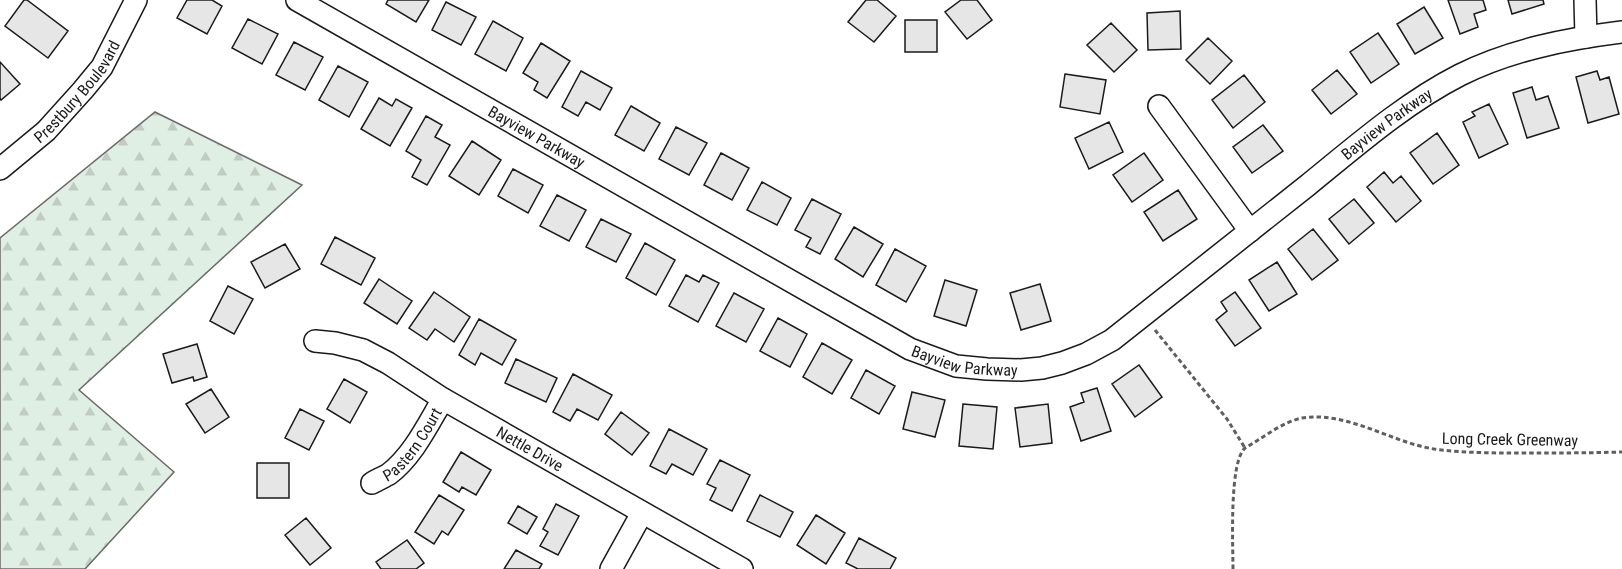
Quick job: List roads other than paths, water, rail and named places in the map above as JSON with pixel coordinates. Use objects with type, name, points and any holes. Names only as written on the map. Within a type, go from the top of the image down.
[{"type":"street","name":"Prestbury Boulevard","points":[[0,169],[46,131],[83,90],[102,66],[136,0]]},
{"type":"street","name":"Bayview Parkway","points":[[297,0],[910,350],[956,366],[1021,370],[1042,368],[1086,354],[1112,340],[1396,116],[1460,75],[1526,50],[1570,39],[1622,32]]},
{"type":"street","points":[[1585,0],[1586,37]]},
{"type":"street","points":[[1159,106],[1250,231]]},
{"type":"street","name":"Nettle Drive","points":[[315,341],[363,350],[412,377],[443,399],[742,569]]},
{"type":"street","name":"Pastern Court","points":[[372,483],[389,474],[412,449],[443,399]]},
{"type":"street","points":[[611,569],[642,513]]}]
